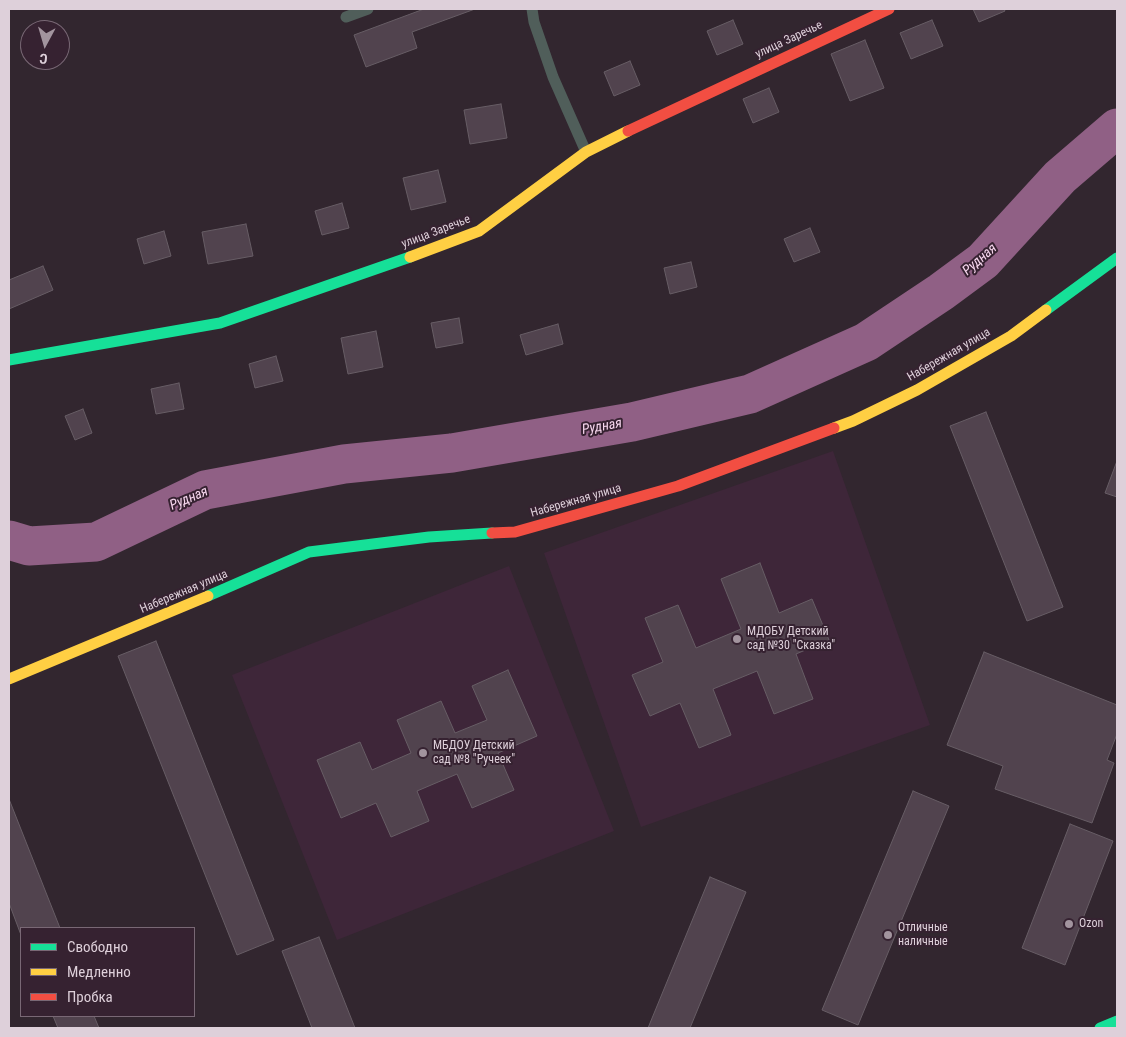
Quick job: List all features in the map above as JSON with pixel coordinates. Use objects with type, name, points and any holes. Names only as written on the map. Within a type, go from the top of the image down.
[{"type":"main road","name":"улица Заречье","points":[[9,360],[220,323],[479,231],[586,152],[647,121],[889,9]]},
{"type":"main road","name":"Набережная улица","points":[[9,679],[122,633],[309,552],[429,537],[515,532],[678,486],[853,421],[917,390],[1011,336],[1117,258]]},
{"type":"main road","points":[[1100,1028],[1117,1021]]},
{"type":"lane","points":[[346,17],[368,9]]},
{"type":"lane","points":[[532,9],[534,22],[552,77],[586,152]]},
{"type":"shaded area","name":"МДОБУ Детский сад №30 \"Сказка\"","points":[[833,451],[930,725],[641,827],[544,553]]},
{"type":"shaded area","name":"МБДОУ Детский сад №8 \"Ручеек\"","points":[[509,566],[614,831],[337,940],[232,675]]},
{"type":"building","points":[[424,9],[475,9],[412,32],[417,48],[366,67],[354,35]]},
{"type":"building","points":[[973,9],[1004,9],[1005,11],[979,22]]},
{"type":"building","points":[[733,20],[743,44],[717,55],[707,31]]},
{"type":"building","points":[[932,20],[943,46],[911,59],[900,33]]},
{"type":"building","points":[[865,40],[884,88],[850,101],[831,54]]},
{"type":"building","points":[[630,61],[640,85],[614,96],[604,72]]},
{"type":"building","points":[[769,88],[779,112],[753,123],[743,99]]},
{"type":"building","points":[[501,104],[507,138],[470,144],[464,110]]},
{"type":"building","points":[[438,170],[446,202],[411,210],[403,178]]},
{"type":"building","points":[[342,203],[349,228],[322,235],[315,211]]},
{"type":"building","points":[[246,224],[253,256],[208,264],[202,232]]},
{"type":"building","points":[[810,228],[820,252],[794,262],[784,239]]},
{"type":"building","points":[[164,231],[171,256],[144,264],[137,239]]},
{"type":"building","points":[[691,262],[697,287],[670,294],[664,268]]},
{"type":"building","points":[[43,266],[53,290],[9,309],[9,280]]},
{"type":"building","points":[[459,318],[463,343],[436,348],[431,323]]},
{"type":"building","points":[[558,324],[563,344],[526,355],[520,335]]},
{"type":"building","points":[[376,331],[383,367],[348,374],[341,338]]},
{"type":"building","points":[[276,356],[283,381],[255,388],[249,364]]},
{"type":"building","points":[[179,383],[184,409],[156,414],[151,389]]},
{"type":"building","points":[[83,409],[92,433],[75,440],[65,416]]},
{"type":"building","points":[[986,412],[1063,607],[1027,621],[950,426]]},
{"type":"building","points":[[1117,461],[1117,497],[1105,493]]},
{"type":"building","points":[[760,563],[779,613],[812,599],[829,640],[796,654],[813,699],[774,714],[757,671],[713,689],[731,735],[699,748],[680,703],[650,716],[632,675],[663,662],[645,618],[678,605],[696,648],[741,629],[721,579]]},
{"type":"building","points":[[156,641],[274,940],[237,955],[118,656]]},
{"type":"building","points":[[984,652],[1117,705],[1117,734],[1107,760],[1114,763],[1092,823],[995,789],[1003,766],[947,745]]},
{"type":"building","points":[[508,670],[537,736],[498,753],[514,790],[472,808],[457,774],[417,791],[429,821],[391,837],[376,803],[341,818],[317,760],[360,742],[372,770],[411,753],[397,720],[441,701],[455,733],[487,720],[472,686]]},
{"type":"building","points":[[913,791],[949,806],[858,1025],[822,1010]]},
{"type":"building","points":[[9,799],[60,927],[20,927],[20,932],[9,903]]},
{"type":"building","points":[[1070,824],[1113,841],[1065,965],[1022,948]]},
{"type":"building","points":[[710,877],[746,892],[690,1028],[648,1028]]},
{"type":"building","points":[[319,937],[355,1028],[312,1028],[282,951]]},
{"type":"building","points":[[53,1017],[94,1017],[99,1028],[58,1028]]},
{"type":"waterway","name":"Рудная","points":[[9,540],[29,546],[96,542],[205,490],[344,464],[452,453],[632,422],[750,394],[866,342],[941,292],[983,261],[1060,177],[1117,128]]},
{"type":"traffic: fast","points":[[9,360],[220,323],[410,257]]},
{"type":"traffic: fast","points":[[1046,310],[1117,258]]},
{"type":"traffic: fast","points":[[208,596],[309,552],[429,537],[492,533]]},
{"type":"traffic: fast","points":[[1100,1028],[1117,1021]]},
{"type":"traffic: slow","points":[[410,257],[479,231],[586,152],[628,131]]},
{"type":"traffic: slow","points":[[834,428],[853,421],[917,390],[1011,336],[1046,310]]},
{"type":"traffic: slow","points":[[9,679],[208,596]]},
{"type":"traffic: jam","points":[[628,131],[889,9]]},
{"type":"traffic: jam","points":[[492,533],[515,532],[678,486],[834,428]]},
{"type":"place","name":"МДОБУ Детский сад №30 \"Сказка\"","points":[[737,639]]},
{"type":"place","name":"МБДОУ Детский сад №8 \"Ручеек\"","points":[[423,753]]},
{"type":"place","name":"Ozon","points":[[1069,924]]},
{"type":"place","name":"Отличные наличные","points":[[888,935]]}]
